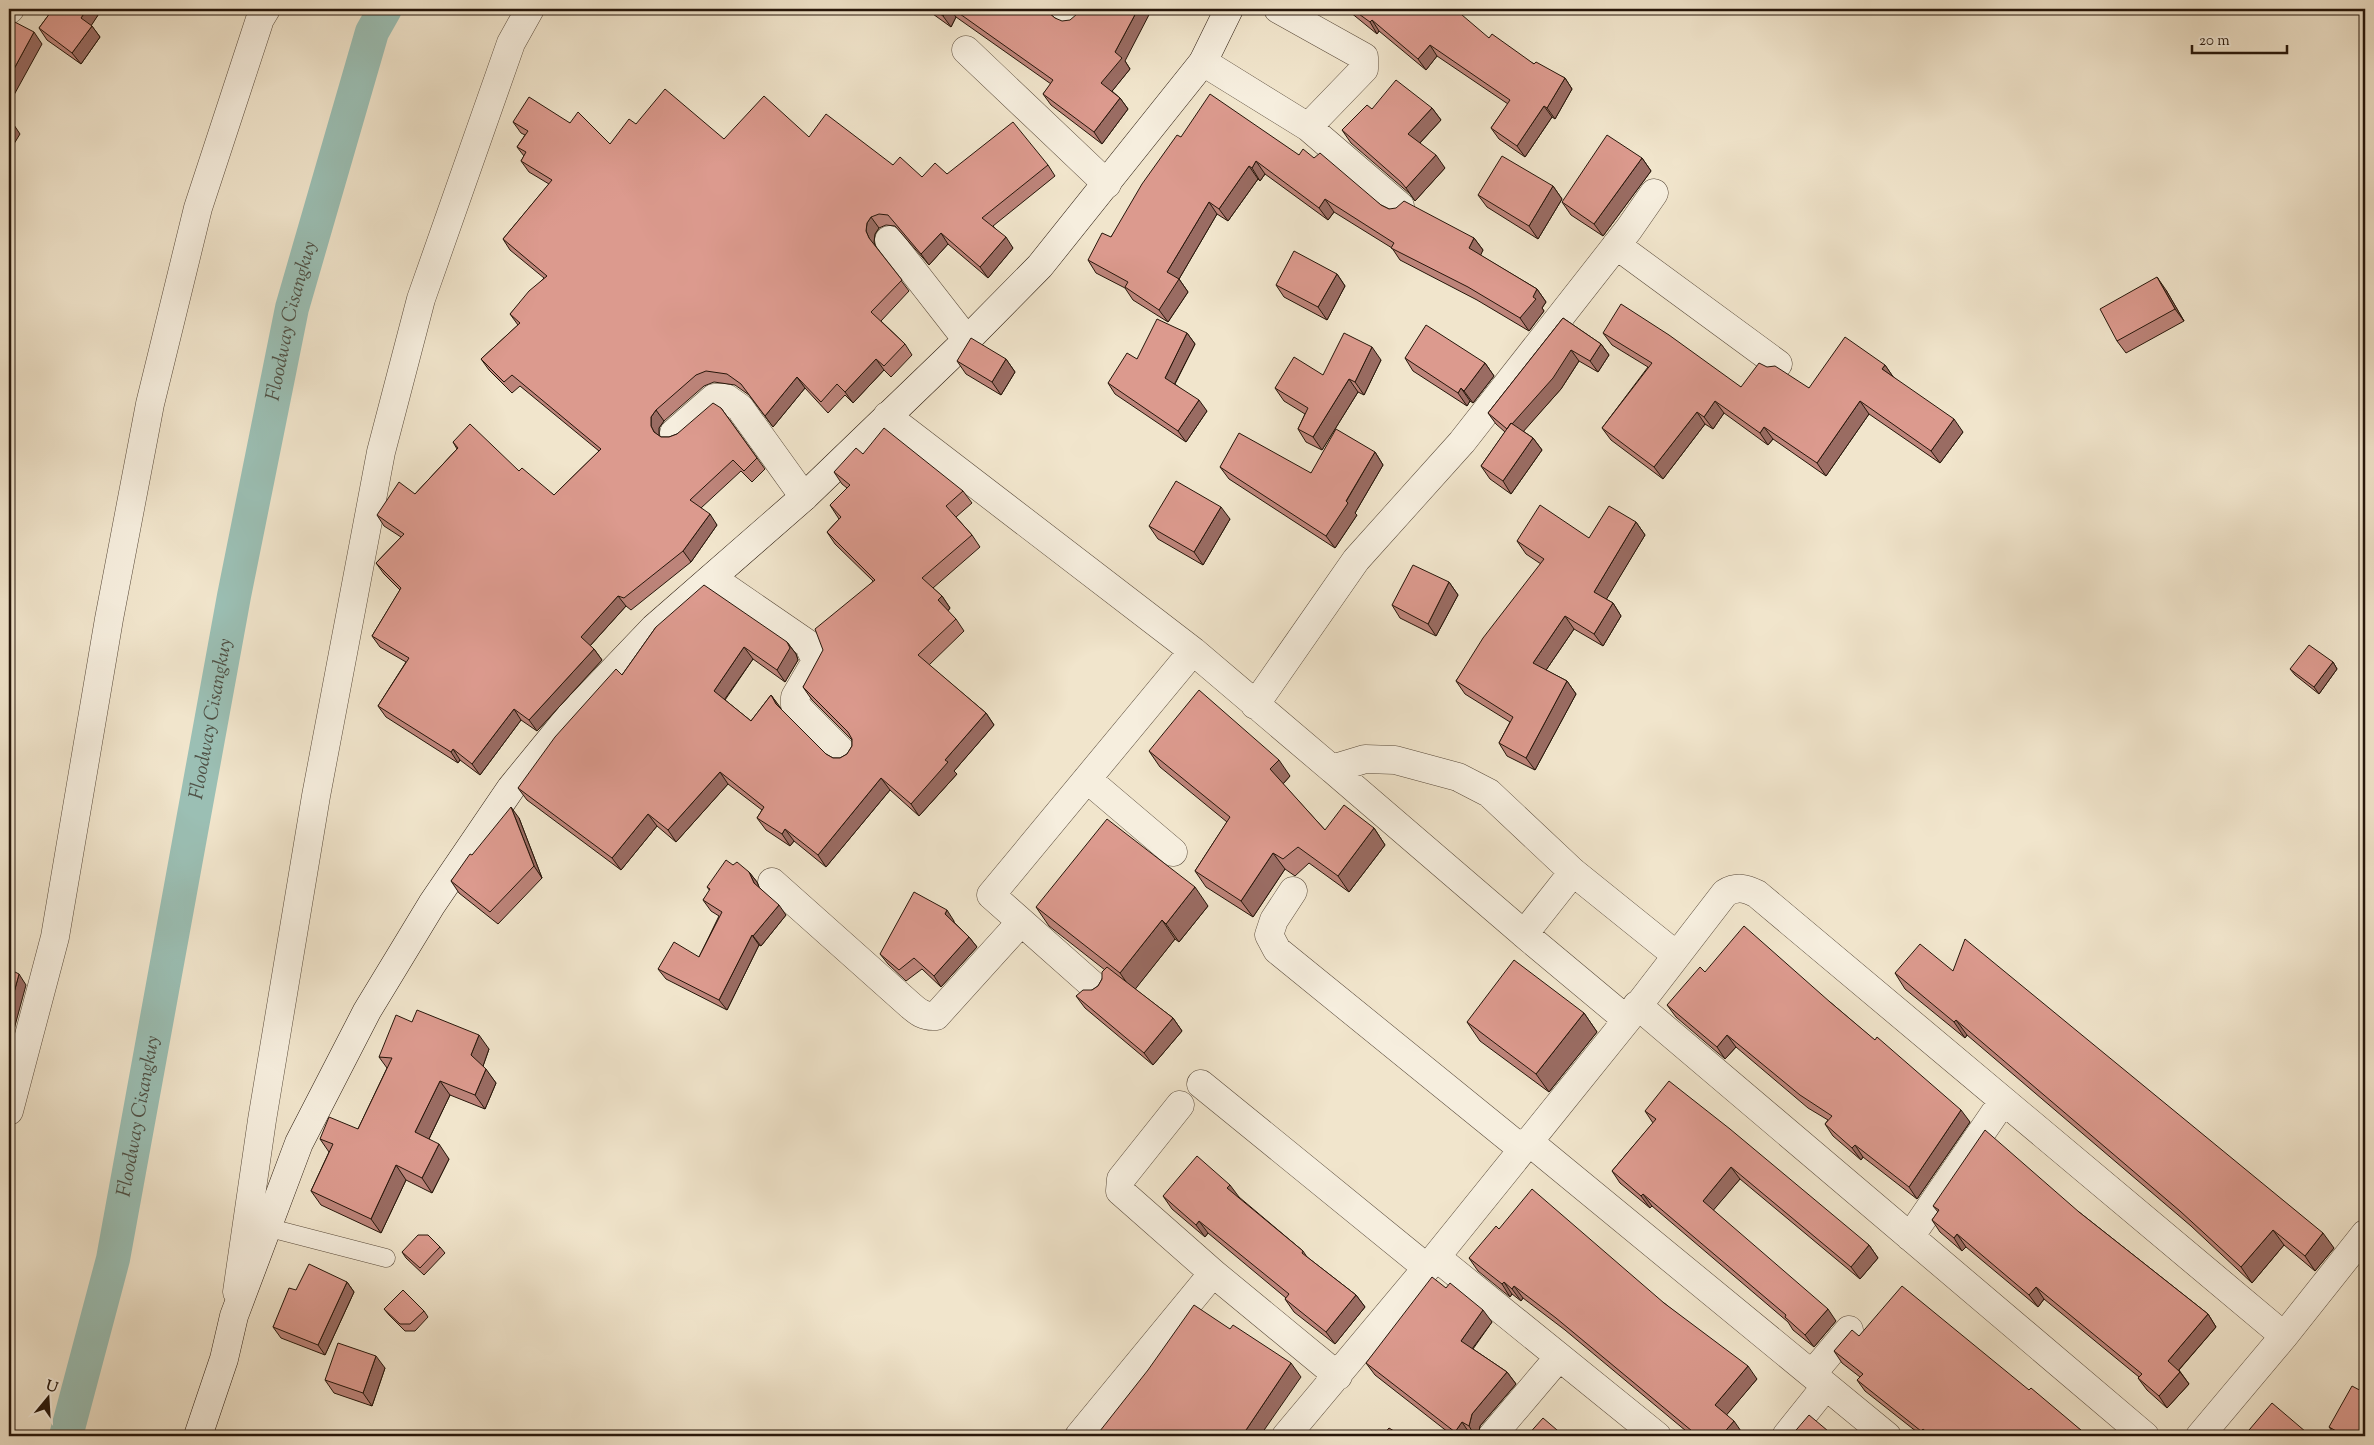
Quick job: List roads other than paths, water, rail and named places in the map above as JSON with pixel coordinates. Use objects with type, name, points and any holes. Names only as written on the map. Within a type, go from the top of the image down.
[{"type":"street","points":[[9,1111],[55,936],[109,619],[150,404],[198,208],[260,19],[266,9]]},
{"type":"street","points":[[198,1436],[224,1359],[234,1316],[262,1120],[313,816],[381,452],[421,299],[511,43],[530,9]]},
{"type":"street","points":[[234,1316],[299,1143],[367,1011],[432,904],[506,796],[575,710],[654,628],[804,498],[967,340],[1040,266],[1203,62],[1229,9]]},
{"type":"street","points":[[1278,9],[1364,57],[1364,68],[1308,127]]},
{"type":"street","points":[[966,50],[1107,184]]},
{"type":"street","points":[[1203,62],[1308,127],[1400,206]]},
{"type":"street","points":[[1255,705],[1356,560],[1462,442],[1616,245],[1654,193]]},
{"type":"street","points":[[890,240],[967,340]]},
{"type":"street","points":[[1616,245],[1778,364]]},
{"type":"street","points":[[674,433],[714,398],[726,398],[740,408],[804,498]]},
{"type":"street","points":[[887,416],[1193,651],[1524,934],[1632,1012],[1910,1236],[2145,1436]]},
{"type":"street","points":[[712,578],[808,644],[816,661],[795,697],[795,705],[845,755]]},
{"type":"street","points":[[1096,988],[991,896],[1193,651]]},
{"type":"street","points":[[1332,769],[1365,759],[1395,760],[1458,777],[1489,793],[1573,872],[1676,955]]},
{"type":"street","points":[[1088,779],[1172,852]]},
{"type":"street","points":[[1524,934],[1573,872]]},
{"type":"street","points":[[772,882],[910,1006],[922,1015],[927,1016],[936,1016],[1021,922]]},
{"type":"street","points":[[1286,1436],[1432,1262],[1725,893],[1734,888],[1746,889],[1757,894],[2284,1336]]},
{"type":"street","points":[[1293,891],[1274,920],[1269,936],[1277,950],[1525,1145],[1887,1436]]},
{"type":"street","points":[[1201,1084],[1559,1357],[1657,1436]]},
{"type":"street","points":[[1910,1236],[2003,1100]]},
{"type":"street","points":[[1180,1105],[1121,1179],[1120,1191],[1214,1273],[1338,1376]]},
{"type":"street","points":[[2200,1436],[2284,1336],[2365,1234]]},
{"type":"street","points":[[1079,1436],[1214,1273]]},
{"type":"street","points":[[1786,1436],[1849,1330]]},
{"type":"street","points":[[1492,1436],[1559,1357]]},
{"type":"lane","points":[[266,1227],[386,1258]]},
{"type":"waterway","name":"Floodway Cisangkuy","points":[[66,1436],[113,1259],[234,596],[292,308],[372,32],[385,9]]}]
